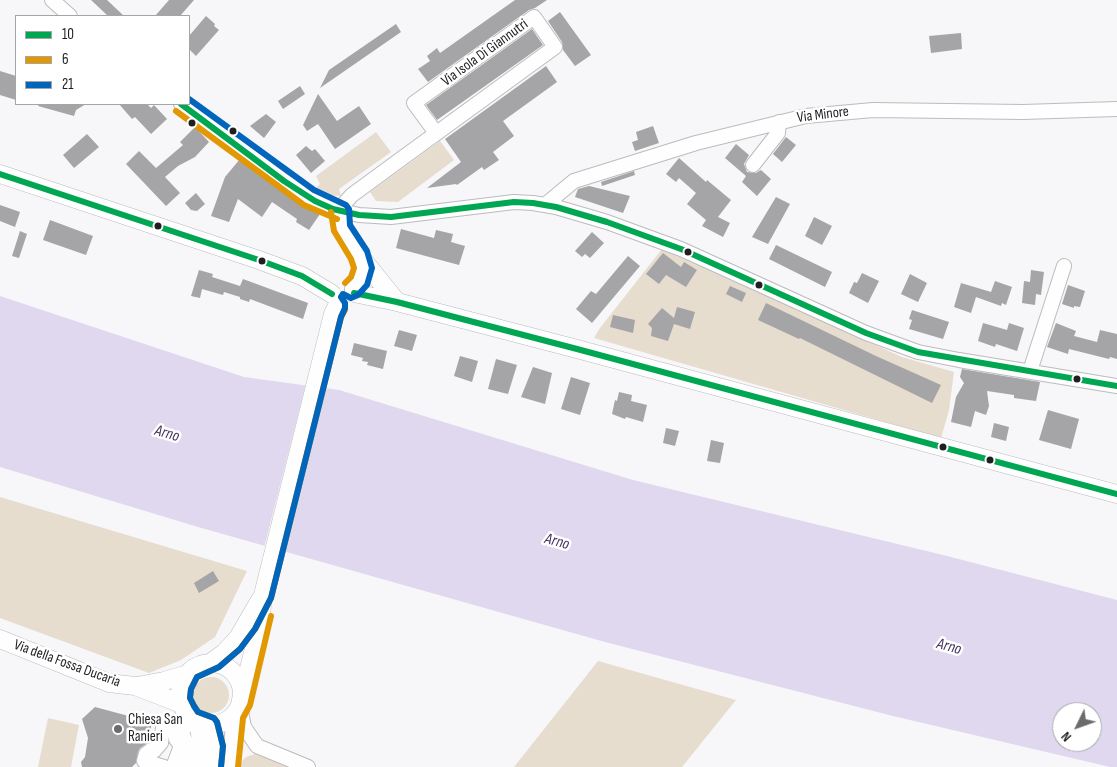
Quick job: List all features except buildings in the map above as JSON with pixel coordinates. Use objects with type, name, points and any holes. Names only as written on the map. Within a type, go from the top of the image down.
[{"type":"main road","points":[[0,174],[281,268],[302,276],[334,300],[348,306],[353,301],[353,291],[1117,494]]},
{"type":"main road","points":[[359,255],[397,302]]},
{"type":"main road","points":[[263,595],[238,638],[224,653],[209,664],[198,667],[188,674],[180,695],[182,704],[186,711],[199,721],[222,723],[238,707],[260,625],[263,595],[333,314],[334,300]]},
{"type":"main road","name":"Via della Fossa Ducaria","points":[[0,639],[109,683],[135,686],[182,704]]},
{"type":"main road","points":[[209,664],[224,666],[234,674],[241,687],[238,707]]},
{"type":"main road","name":"Via della Fossa Ducaria","points":[[135,686],[164,681],[188,674]]},
{"type":"street","points":[[52,0],[69,15]]},
{"type":"street","name":"Via Isola Di Giannutri","points":[[340,211],[344,203],[352,196],[555,47],[534,17],[414,103],[436,133]]},
{"type":"street","points":[[182,105],[309,198],[340,211],[359,215],[391,216],[505,203],[545,204],[607,222],[681,249],[866,333],[895,344],[938,357],[1117,386]]},
{"type":"street","name":"Via Minore","points":[[545,204],[574,181],[696,143],[806,116],[872,110],[1023,112],[1117,109]]},
{"type":"street","points":[[753,165],[778,133],[779,122]]},
{"type":"street","points":[[340,211],[342,228],[359,255],[364,270],[353,291]]},
{"type":"street","points":[[1030,371],[1064,266]]},
{"type":"street","points":[[238,707],[244,727],[257,746],[308,767]]},
{"type":"street","points":[[230,766],[238,707]]},
{"type":"street","points":[[186,767],[188,750],[182,733],[185,726],[199,721]]},
{"type":"street","points":[[199,721],[201,747],[199,767]]},
{"type":"street","points":[[199,721],[214,742],[212,767]]},
{"type":"street","points":[[164,767],[144,761],[146,754],[151,750],[154,751],[161,743],[163,728],[176,732],[176,738],[181,746],[173,767]]},
{"type":"street","points":[[230,766],[240,752],[257,746]]},
{"type":"shaded area","points":[[376,132],[391,152],[339,189],[341,196],[326,195],[314,190],[320,184],[316,176]]},
{"type":"shaded area","points":[[440,141],[454,160],[398,202],[376,201],[370,192]]},
{"type":"shaded area","points":[[662,249],[902,357],[954,372],[949,410],[941,438],[594,338]]},
{"type":"shaded area","points":[[0,497],[247,571],[215,637],[181,660],[149,673],[0,618]]},
{"type":"shaded area","points":[[598,661],[736,700],[682,767],[514,767]]},
{"type":"shaded area","points":[[211,677],[224,682],[229,695],[224,708],[211,713],[198,708],[193,695],[198,682]]},
{"type":"shaded area","points":[[48,718],[79,725],[71,767],[38,767]]},
{"type":"shaded area","points":[[262,754],[288,763],[287,767],[236,767],[246,757]]},
{"type":"water","name":"Arno","points":[[0,296],[244,377],[339,390],[633,480],[947,556],[1117,600],[1117,767],[1110,767],[893,716],[605,642],[198,527],[0,467]]},
{"type":"pier","points":[[306,383],[327,386],[284,553],[264,548]]},
{"type":"transit line","name":"21","points":[[190,100],[314,190],[346,205],[349,209],[350,225],[367,251],[372,268],[367,285],[358,295],[351,298],[343,294],[341,297],[345,303],[345,308],[341,317],[271,598],[255,629],[240,649],[219,667],[197,677],[191,689],[190,698],[198,712],[214,718],[217,722],[223,746],[221,767]]},
{"type":"transit line","name":"10","points":[[182,105],[284,181],[315,201],[333,209],[359,215],[391,217],[514,202],[556,207],[607,222],[681,249],[866,333],[918,352],[1117,386]]},
{"type":"transit line","name":"6","points":[[176,111],[304,205],[337,219]]},
{"type":"transit line","name":"10","points":[[0,174],[259,260],[302,276],[332,294]]},
{"type":"transit line","name":"6","points":[[331,212],[334,231],[351,259],[354,268],[351,277],[345,283]]},
{"type":"transit line","name":"10","points":[[354,293],[397,302],[577,349],[1117,494]]},
{"type":"transit line","name":"6","points":[[221,767],[223,746],[217,722],[214,718],[198,712],[190,698],[191,689],[197,677],[219,667],[240,649],[255,629],[271,598],[341,317],[345,310]]},
{"type":"transit line","name":"6","points":[[238,767],[243,718],[250,705],[271,616]]},
{"type":"place","name":"Chiesa San Ranieri","points":[[118,729]]}]
